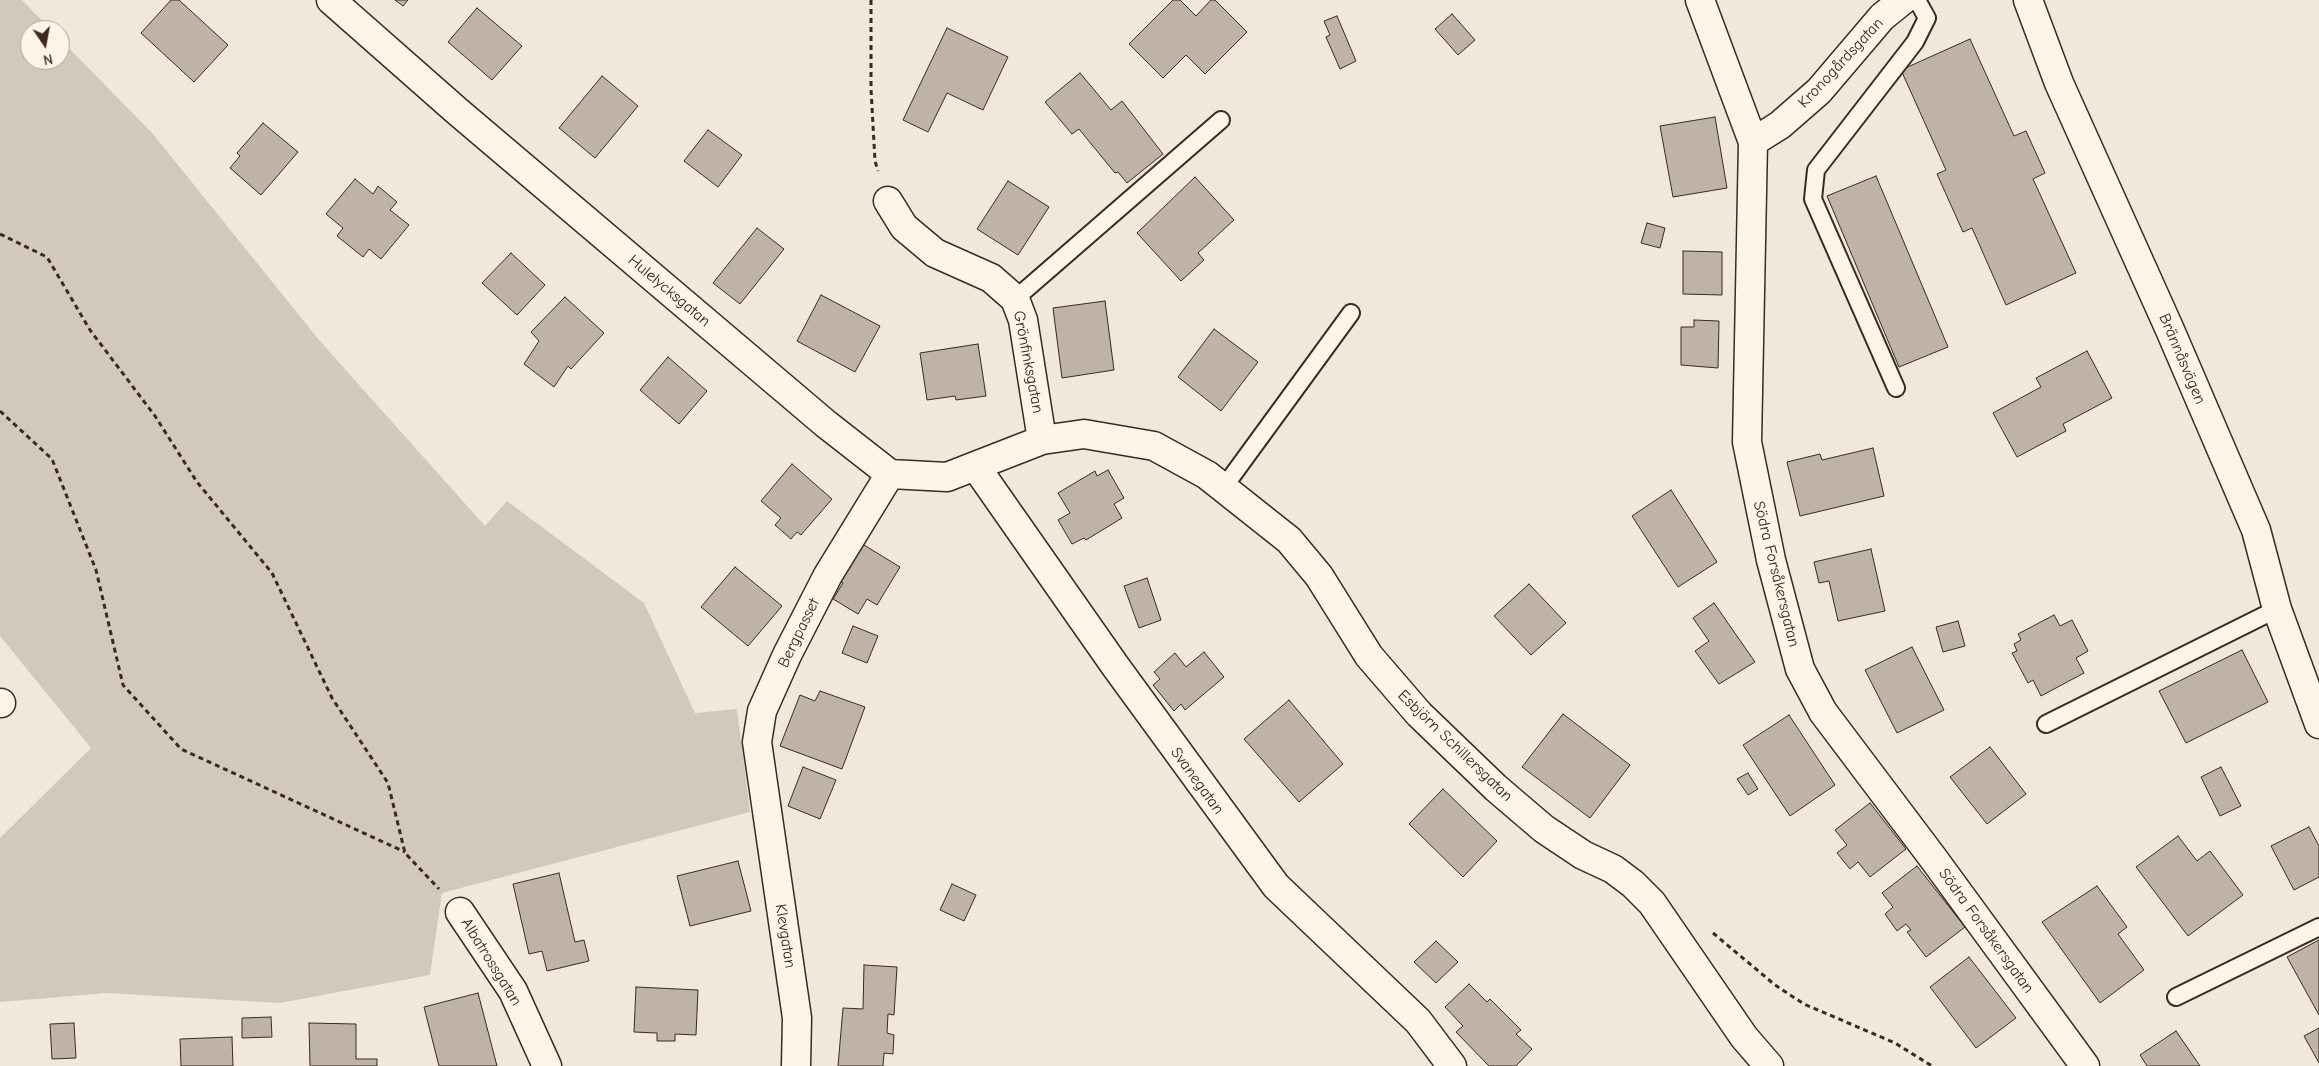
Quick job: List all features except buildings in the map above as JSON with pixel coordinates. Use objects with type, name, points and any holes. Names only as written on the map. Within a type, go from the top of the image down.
[{"type":"street","name":"Hulelycksgatan","points":[[331,0],[472,124],[826,424],[890,474]]},
{"type":"street","name":"Södra Forsåkersgatan","points":[[1700,0],[1753,142],[1747,442],[1771,560],[1800,669],[1823,712],[1933,858],[2085,1066]]},
{"type":"street","name":"Kronogårdsgatan","points":[[1753,142],[1780,125],[1819,91],[1882,17],[1903,0]]},
{"type":"street","name":"Brännåsvägen","points":[[2028,0],[2059,83],[2170,330],[2256,530],[2277,609],[2319,724]]},
{"type":"street","name":"Grönfinksgatan","points":[[888,201],[904,227],[935,253],[991,278],[1015,299],[1022,320],[1042,440]]},
{"type":"street","name":"Esbjörn Schillersgatan","points":[[1042,440],[1084,434],[1154,446],[1208,475],[1289,540],[1319,576],[1368,656],[1418,714],[1496,788],[1544,829],[1583,855],[1613,869],[1652,902],[1744,1037],[1769,1066]]},
{"type":"street","points":[[890,474],[947,477],[1042,440]]},
{"type":"street","name":"Svanegatan","points":[[976,467],[1139,699],[1276,886],[1418,1021],[1452,1066]]},
{"type":"street","name":"Bergpasset","points":[[766,807],[757,742],[762,711],[828,575],[890,474]]},
{"type":"street","name":"Klevgatan","points":[[766,807],[797,1018],[796,1066]]},
{"type":"street","name":"Albatrossgatan","points":[[460,912],[513,991],[547,1066]]},
{"type":"lane","points":[[1896,388],[1813,199],[1816,170],[1914,42],[1927,18],[1917,0]]},
{"type":"lane","points":[[1015,299],[1221,120]]},
{"type":"lane","points":[[1232,493],[1351,313]]},
{"type":"lane","points":[[2046,724],[2277,609]]},
{"type":"lane","points":[[2176,997],[2319,927]]},
{"type":"path","points":[[872,0],[871,89],[875,161],[888,201]]},
{"type":"path","points":[[0,234],[47,257],[90,330],[155,416],[197,482],[272,573],[332,698],[388,783],[405,853]]},
{"type":"path","points":[[0,411],[52,459],[96,570],[123,685],[181,749],[405,853],[460,912]]},
{"type":"path","points":[[1709,929],[1775,985],[1804,1004],[1895,1043],[1932,1066]]},
{"type":"shaded area","points":[[0,0],[22,0],[41,20],[20,20],[20,70],[70,70],[70,49],[153,134],[319,340],[485,526],[507,501],[644,603],[695,713],[737,709],[750,812],[442,893],[430,975],[280,1003],[107,993],[0,1002],[0,838],[91,748],[0,636]]}]
